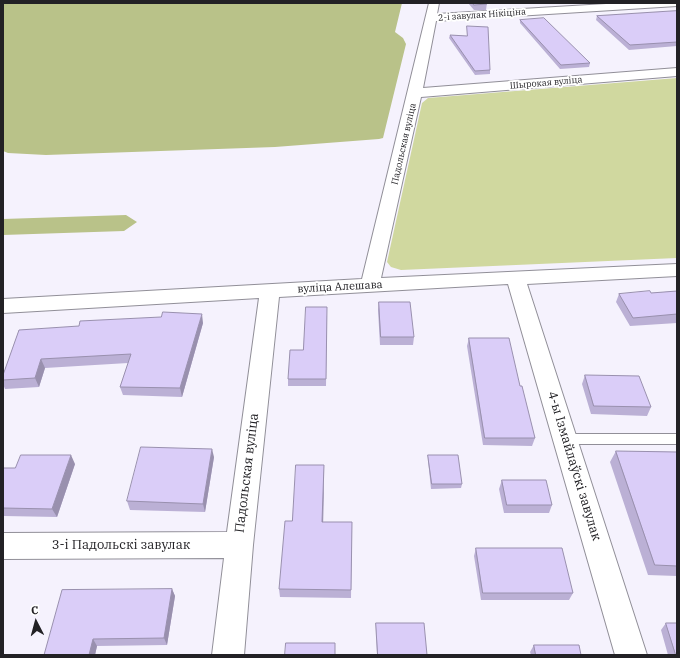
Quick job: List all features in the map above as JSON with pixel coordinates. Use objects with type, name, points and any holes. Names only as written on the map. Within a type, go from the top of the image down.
[{"type":"street","name":"Падольская вуліца","points":[[370,284],[415,93],[434,3]]},
{"type":"street","name":"2-і завулак Нікіціна","points":[[430,18],[677,3]]},
{"type":"street","name":"Шырокая вуліца","points":[[415,93],[677,72]]},
{"type":"street","name":"вуліца Алешава","points":[[3,306],[370,284],[677,270]]},
{"type":"street","name":"4-ы Ізмайлаўскі завулак","points":[[516,278],[631,655]]},
{"type":"street","name":"Падольская вуліца","points":[[228,655],[239,545],[270,291]]},
{"type":"street","name":"3-і Падольскі завулак","points":[[3,546],[239,545]]},
{"type":"lane","points":[[566,439],[677,438]]},
{"type":"green space","points":[[3,3],[402,3],[395,32],[403,38],[406,44],[383,138],[275,147],[46,155],[8,153],[3,151]]},
{"type":"green space","points":[[677,78],[677,258],[401,270],[391,267],[387,262],[422,103],[428,98]]},
{"type":"green space","points":[[126,215],[137,222],[124,231],[3,235],[3,219]]},
{"type":"building","points":[[473,3],[487,3],[487,4],[474,5]]},
{"type":"building","points":[[677,11],[677,42],[630,45],[597,16]]},
{"type":"building","points":[[544,18],[590,63],[561,65],[520,20]]},
{"type":"building","points":[[467,26],[488,27],[490,70],[475,71],[450,35],[467,36]]},
{"type":"building","points":[[650,291],[651,293],[677,291],[677,314],[633,318],[619,294]]},
{"type":"building","points":[[379,302],[410,302],[414,337],[381,337]]},
{"type":"building","points":[[306,307],[327,307],[326,379],[288,379],[290,350],[303,350]]},
{"type":"building","points":[[163,312],[202,314],[180,388],[120,387],[131,354],[41,359],[35,378],[3,380],[3,375],[19,330],[79,326],[80,321],[161,317]]},
{"type":"building","points":[[469,338],[509,338],[520,386],[522,386],[535,438],[485,438]]},
{"type":"building","points":[[585,375],[639,376],[651,407],[594,406]]},
{"type":"building","points":[[141,447],[212,449],[203,504],[127,501]]},
{"type":"building","points":[[616,451],[677,452],[677,566],[655,565]]},
{"type":"building","points":[[21,455],[71,455],[52,509],[3,508],[3,468],[15,468]]},
{"type":"building","points":[[428,455],[458,455],[462,484],[432,484]]},
{"type":"building","points":[[296,465],[324,465],[322,522],[352,522],[351,590],[279,589],[285,521],[292,521]]},
{"type":"building","points":[[502,480],[546,480],[552,505],[507,505]]},
{"type":"building","points":[[476,548],[562,548],[573,593],[483,593]]},
{"type":"building","points":[[172,589],[164,638],[93,639],[89,655],[44,655],[62,590]]},
{"type":"building","points":[[376,623],[424,623],[427,655],[378,655]]},
{"type":"building","points":[[666,623],[677,623],[677,655],[676,655]]},
{"type":"building","points":[[286,643],[335,643],[335,655],[285,655]]},
{"type":"building","points":[[534,645],[579,645],[581,655],[536,655]]}]
